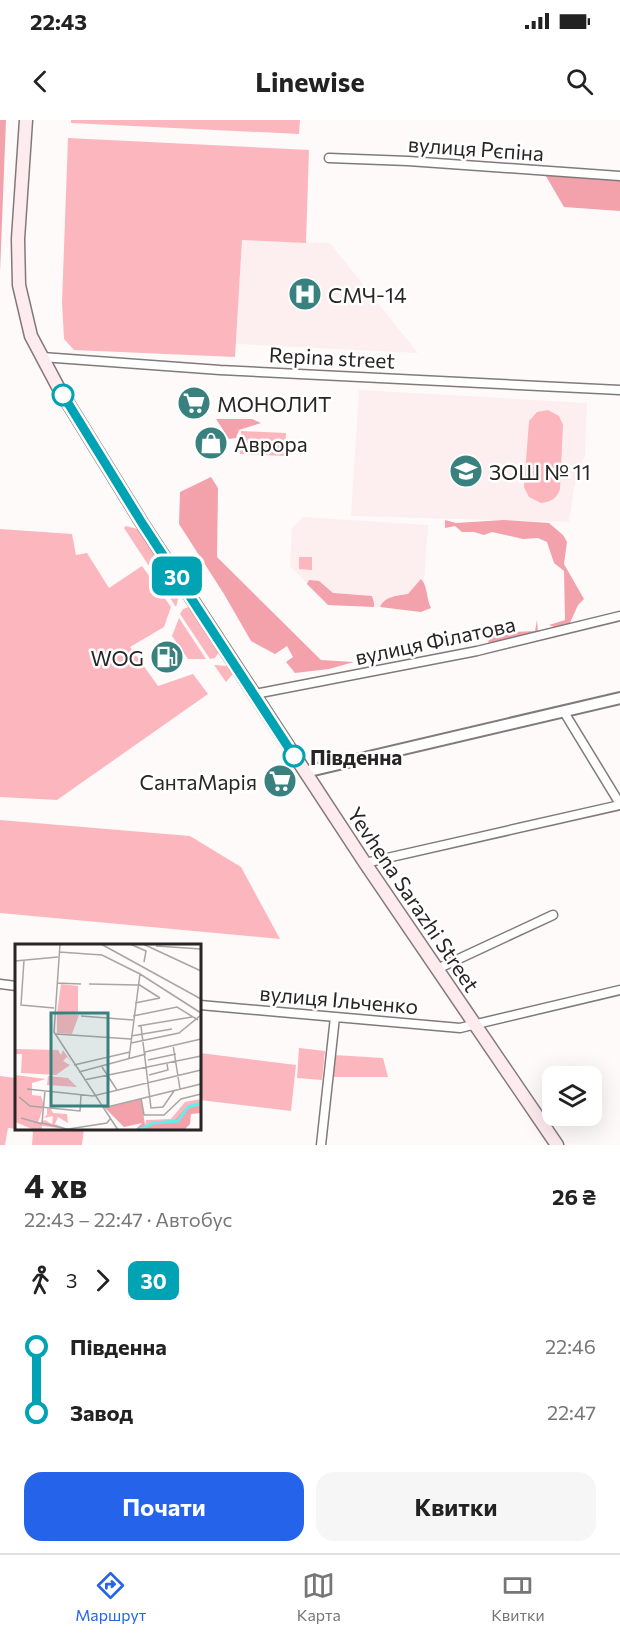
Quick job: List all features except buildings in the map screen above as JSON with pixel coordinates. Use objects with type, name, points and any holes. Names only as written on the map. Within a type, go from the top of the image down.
[{"type":"main road","name":"Yevhena Sarazhi Street","points":[[26,120],[18,238],[19,285],[31,336],[58,387],[142,523],[365,863],[557,1145]]},
{"type":"street","name":"вулиця Рєпіна","points":[[329,158],[408,161],[620,176]]},
{"type":"street","name":"Repina street","points":[[42,357],[220,370],[620,390]]},
{"type":"street","name":"вулиця Філатова","points":[[255,694],[477,651],[620,616]]},
{"type":"street","points":[[305,772],[620,698]]},
{"type":"street","points":[[365,863],[620,804],[564,712]]},
{"type":"street","points":[[437,969],[553,915]]},
{"type":"street","points":[[0,984],[15,986]]},
{"type":"street","name":"вулиця Ільченко","points":[[201,1005],[460,1028],[620,990]]},
{"type":"street","points":[[321,1145],[335,1017]]},
{"type":"shaded area","points":[[0,120],[6,120],[0,272]]},
{"type":"shaded area","points":[[71,120],[300,120],[299,134],[71,123]]},
{"type":"shaded area","points":[[68,138],[309,150],[306,243],[242,240],[235,357],[74,350],[64,339],[62,302]]},
{"type":"shaded area","points":[[543,171],[620,176],[620,211],[564,207]]},
{"type":"shaded area","name":"СМЧ-14","points":[[242,240],[330,243],[418,353],[236,344]]},
{"type":"shaded area","name":"ЗОШ № 11","points":[[359,390],[587,403],[585,455],[574,488],[569,522],[351,516]]},
{"type":"shaded area","points":[[548,410],[559,416],[563,425],[560,489],[553,499],[541,503],[529,497],[524,487],[529,421],[537,412]]},
{"type":"shaded area","points":[[216,419],[252,419],[261,423],[239,430],[236,438],[229,439]]},
{"type":"shaded area","points":[[241,431],[286,433],[285,456],[240,454]]},
{"type":"shaded area","points":[[211,477],[218,488],[217,557],[321,660],[354,662],[329,669],[295,673],[286,662],[293,657],[287,646],[275,654],[251,641],[179,524],[180,492]]},
{"type":"shaded area","points":[[303,517],[428,525],[422,608],[328,605],[290,566],[292,528]]},
{"type":"shaded area","points":[[445,520],[456,523],[504,520],[549,523],[563,535],[567,542],[564,564],[584,599],[578,605],[569,625],[557,628],[549,625],[565,620],[564,571],[554,563],[547,542],[538,538],[523,539],[492,532],[484,535],[462,532],[455,526],[445,528]]},
{"type":"shaded area","points":[[126,526],[138,529],[180,592],[176,607],[124,528]]},
{"type":"shaded area","points":[[0,529],[72,534],[76,555],[87,553],[109,588],[142,566],[171,607],[164,627],[130,647],[158,686],[193,674],[208,694],[57,800],[0,797]]},
{"type":"shaded area","points":[[299,557],[312,557],[312,570],[299,569]]},
{"type":"shaded area","points":[[421,579],[425,585],[431,608],[421,612],[380,607],[388,599],[408,594]]},
{"type":"shaded area","points":[[309,580],[319,581],[333,593],[372,596],[374,607],[328,605],[307,584]]},
{"type":"shaded area","points":[[189,607],[219,652],[215,658],[210,659],[180,614],[183,609]]},
{"type":"shaded area","points":[[179,618],[206,659],[188,659],[172,636]]},
{"type":"shaded area","points":[[537,620],[538,633],[488,643],[491,633],[535,631]]},
{"type":"shaded area","points":[[214,665],[227,666],[233,674],[226,682]]},
{"type":"shaded area","points":[[0,820],[190,836],[241,867],[280,939],[0,913]]},
{"type":"shaded area","points":[[299,1048],[325,1051],[322,1080],[297,1078]]},
{"type":"shaded area","points":[[201,1053],[296,1065],[291,1111],[201,1100]]},
{"type":"shaded area","points":[[334,1055],[383,1058],[388,1077],[332,1077]]},
{"type":"shaded area","points":[[0,1076],[15,1078],[15,1129],[8,1128],[5,1145],[0,1145]]},
{"type":"shaded area","points":[[25,1130],[84,1130],[82,1145],[32,1145],[33,1131]]},
{"type":"bus line","name":"30","points":[[63,395],[142,523],[294,756]]},
{"type":"place","name":"СМЧ-14","points":[[305,294]]},
{"type":"place","name":"МОНОЛИТ","points":[[194,403]]},
{"type":"place","name":"Аврора","points":[[211,443]]},
{"type":"place","name":"ЗОШ № 11","points":[[466,471]]},
{"type":"place","name":"WOG","points":[[167,657]]},
{"type":"place","name":"Південна","points":[[294,756]]},
{"type":"place","name":"СантаМарія","points":[[280,781]]}]
